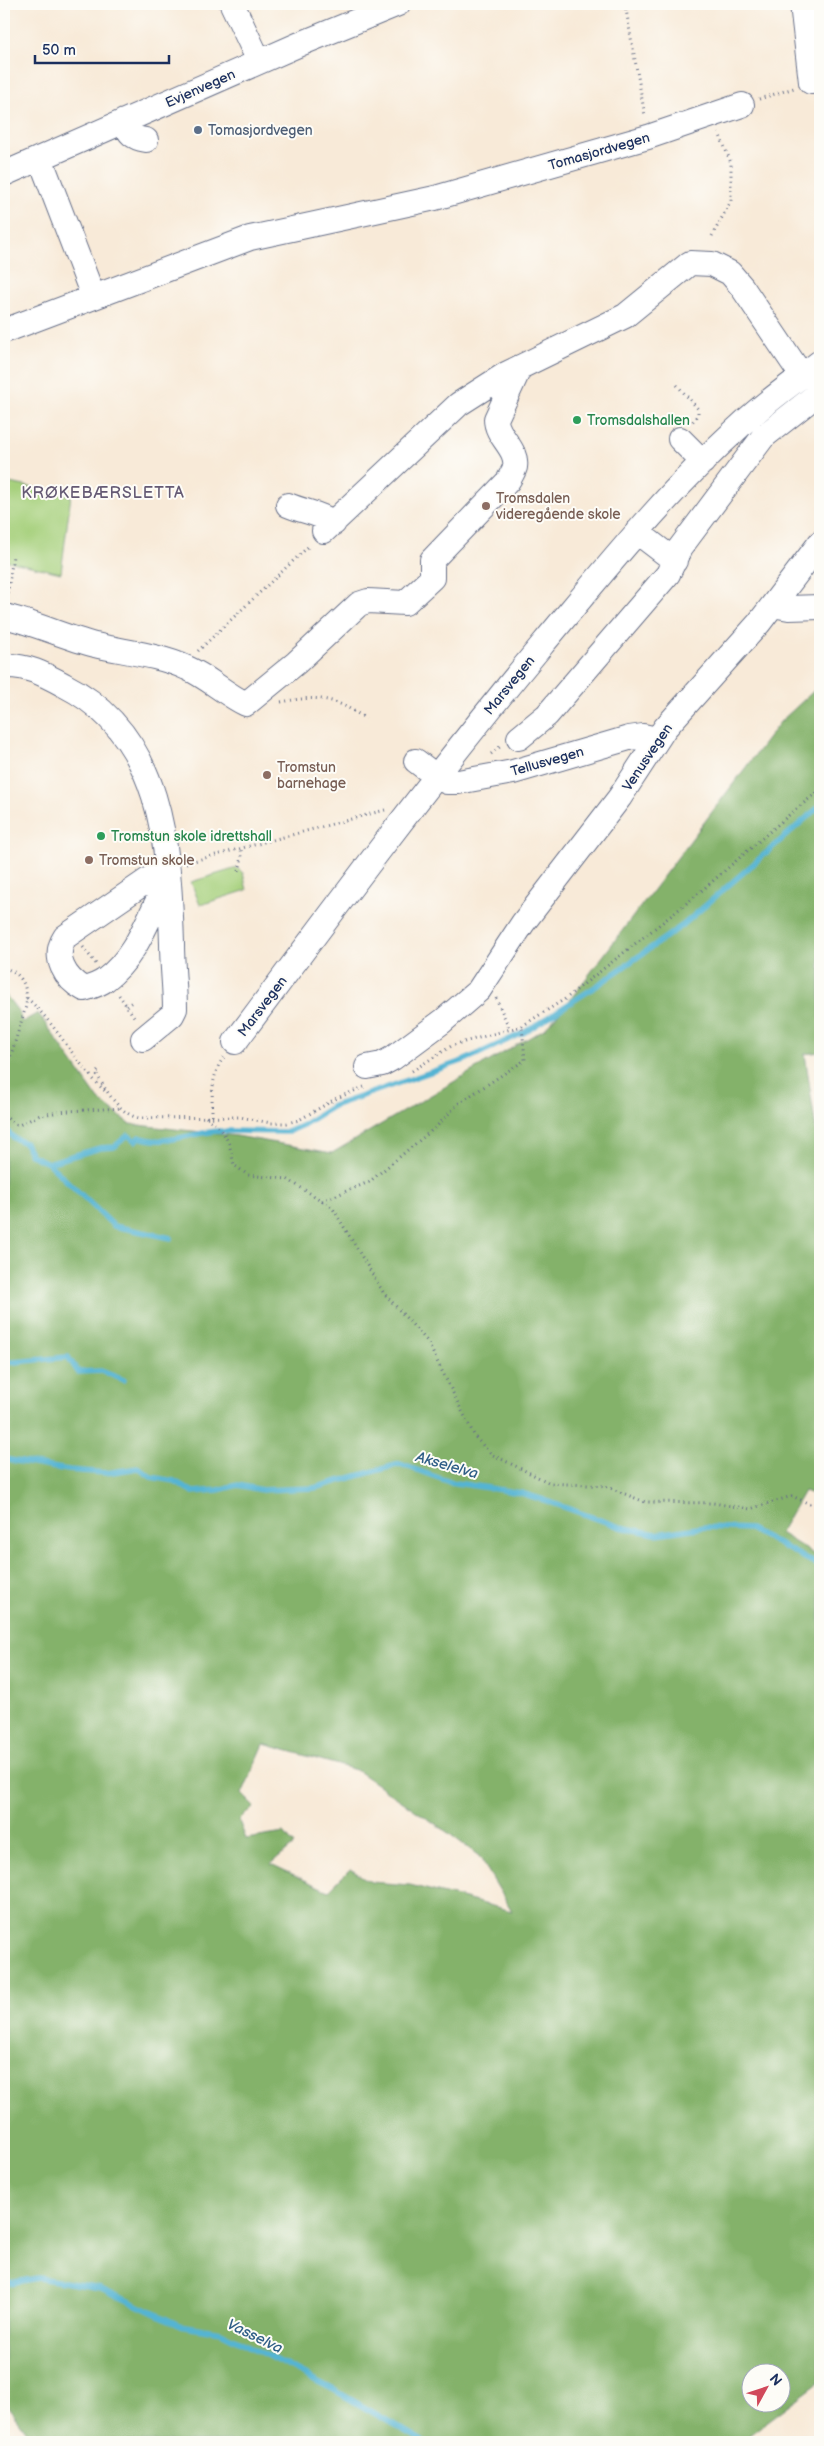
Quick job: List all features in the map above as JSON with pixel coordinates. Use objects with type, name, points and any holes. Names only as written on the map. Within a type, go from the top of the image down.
[{"type":"street","points":[[232,4],[259,61]]},
{"type":"street","name":"Evjenvegen","points":[[4,174],[259,61],[398,4]]},
{"type":"street","points":[[802,4],[816,81]]},
{"type":"street","name":"Tomasjordvegen","points":[[4,331],[250,238],[435,198],[648,137],[742,105]]},
{"type":"street","points":[[124,121],[128,133],[135,138],[146,140]]},
{"type":"street","points":[[40,158],[93,296]]},
{"type":"street","points":[[288,505],[303,512],[323,515],[329,527],[458,404],[497,378],[625,316],[687,264],[698,263],[722,268],[735,278],[814,376],[815,396],[763,437],[680,548],[668,574],[547,715],[519,738]]},
{"type":"street","points":[[4,616],[42,625],[93,644],[180,665],[198,673],[246,704],[296,663],[359,604],[368,601],[405,603],[432,578],[432,560],[508,481],[515,466],[511,450],[496,427],[496,419],[520,367]]},
{"type":"street","name":"Marsvegen","points":[[235,1042],[500,696],[637,532],[703,462],[745,421],[814,376]]},
{"type":"street","points":[[683,433],[703,462]]},
{"type":"street","points":[[637,532],[675,561]]},
{"type":"street","name":"Venusvegen","points":[[368,1075],[466,1002],[484,983],[515,933],[620,796],[657,739],[773,605],[820,543]]},
{"type":"street","points":[[773,605],[789,608],[820,606]]},
{"type":"street","points":[[4,666],[16,665],[34,669],[74,690],[93,703],[120,728],[139,758],[153,790],[158,808],[167,873],[168,980],[175,1009],[172,1015],[141,1031]]},
{"type":"street","name":"Tellusvegen","points":[[437,777],[452,783],[474,780],[513,772],[621,740],[643,736],[657,739]]},
{"type":"street","points":[[416,761],[437,777]]},
{"type":"street","points":[[167,873],[134,949],[111,985],[84,989],[67,977],[59,956],[59,946],[65,937],[167,873]]},
{"type":"path","points":[[625,4],[648,137]]},
{"type":"path","points":[[742,105],[816,81]]},
{"type":"path","points":[[712,116],[731,163],[731,201],[712,236]]},
{"type":"path","points":[[677,385],[698,409],[695,420],[683,433]]},
{"type":"path","points":[[180,665],[223,629],[329,527]]},
{"type":"path","points":[[4,616],[13,556]]},
{"type":"path","points":[[277,703],[307,698],[329,699],[349,707],[366,719]]},
{"type":"path","points":[[406,1073],[415,1070],[453,1045],[522,1026],[565,999],[684,905],[820,790]]},
{"type":"path","points":[[167,873],[241,849],[417,802]]},
{"type":"path","points":[[239,871],[242,857],[241,849]]},
{"type":"path","points":[[72,932],[126,1006],[141,1031]]},
{"type":"path","points":[[4,968],[14,971],[22,980],[27,998],[4,1078]]},
{"type":"path","points":[[484,983],[498,1000],[510,1030]]},
{"type":"path","points":[[27,998],[38,1007],[81,1066],[133,1117],[212,1116],[287,1123],[299,1120],[337,1098],[368,1075]]},
{"type":"path","points":[[126,1006],[132,1002]]},
{"type":"path","points":[[322,1201],[369,1182],[437,1126],[459,1103],[525,1060],[522,1026]]},
{"type":"path","points":[[212,1116],[212,1093],[217,1066],[235,1042]]},
{"type":"path","points":[[98,1070],[96,1073],[108,1093]]},
{"type":"path","points":[[4,1115],[14,1124],[19,1125],[40,1115],[67,1111],[122,1108]]},
{"type":"path","points":[[206,1116],[222,1129],[228,1139],[234,1165],[248,1175],[287,1179],[332,1207],[382,1292],[426,1341],[475,1437],[491,1454],[550,1483],[605,1486],[645,1502],[712,1503],[750,1509],[792,1496],[812,1505],[820,1504]]},
{"type":"green space","points":[[4,482],[71,495],[61,573],[4,560]]},
{"type":"green space","points":[[820,685],[820,1052],[805,1054],[820,1158],[820,1497],[804,1491],[780,1533],[820,1558],[820,2382],[792,2403],[792,2364],[742,2364],[742,2414],[777,2414],[740,2442],[30,2442],[28,2433],[4,2401],[4,993],[19,1012],[22,1022],[38,1013],[99,1100],[130,1124],[237,1136],[332,1153],[544,1029],[563,1009],[780,722]],"holes":[[[264,1744],[356,1770],[479,1856],[512,1911],[410,1885],[371,1882],[350,1869],[328,1891],[271,1864],[294,1845],[284,1833],[246,1839],[239,1821],[254,1806],[242,1794]]]},
{"type":"green space","points":[[237,868],[243,873],[247,890],[200,905],[191,882]]},
{"type":"waterway","points":[[226,1131],[288,1132],[333,1106],[465,1060],[525,1032],[598,985],[683,925],[820,806]]},
{"type":"waterway","points":[[4,1128],[14,1138],[25,1143],[31,1155],[48,1163],[114,1226],[171,1238]]},
{"type":"waterway","points":[[48,1163],[100,1148],[114,1147],[128,1135],[135,1141],[139,1137],[159,1140],[221,1131]]},
{"type":"waterway","points":[[4,1363],[68,1357],[78,1372],[101,1371],[124,1380]]},
{"type":"waterway","name":"Akselelva","points":[[4,1459],[68,1470],[106,1473],[138,1468],[151,1477],[174,1481],[193,1492],[218,1490],[238,1485],[262,1490],[314,1488],[400,1464],[450,1482],[521,1493],[620,1527],[656,1534],[705,1527],[750,1529],[820,1566]]},
{"type":"waterway","name":"Vasselva","points":[[4,2284],[38,2278],[101,2288],[179,2325],[221,2332],[336,2391],[424,2442]]},
{"type":"place","name":"Tomasjordvegen","points":[[198,130]]},
{"type":"place","name":"Tromsdalshallen","points":[[577,420]]},
{"type":"place","name":"Tromsdalen videregående skole","points":[[486,506]]},
{"type":"place","name":"Tromstun barnehage","points":[[267,775]]},
{"type":"place","name":"Tromstun skole idrettshall","points":[[101,836]]},
{"type":"place","name":"Tromstun skole","points":[[89,860]]},
{"type":"district","name":"KRØKEBÆRSLETTA","points":[[103,492]]}]
